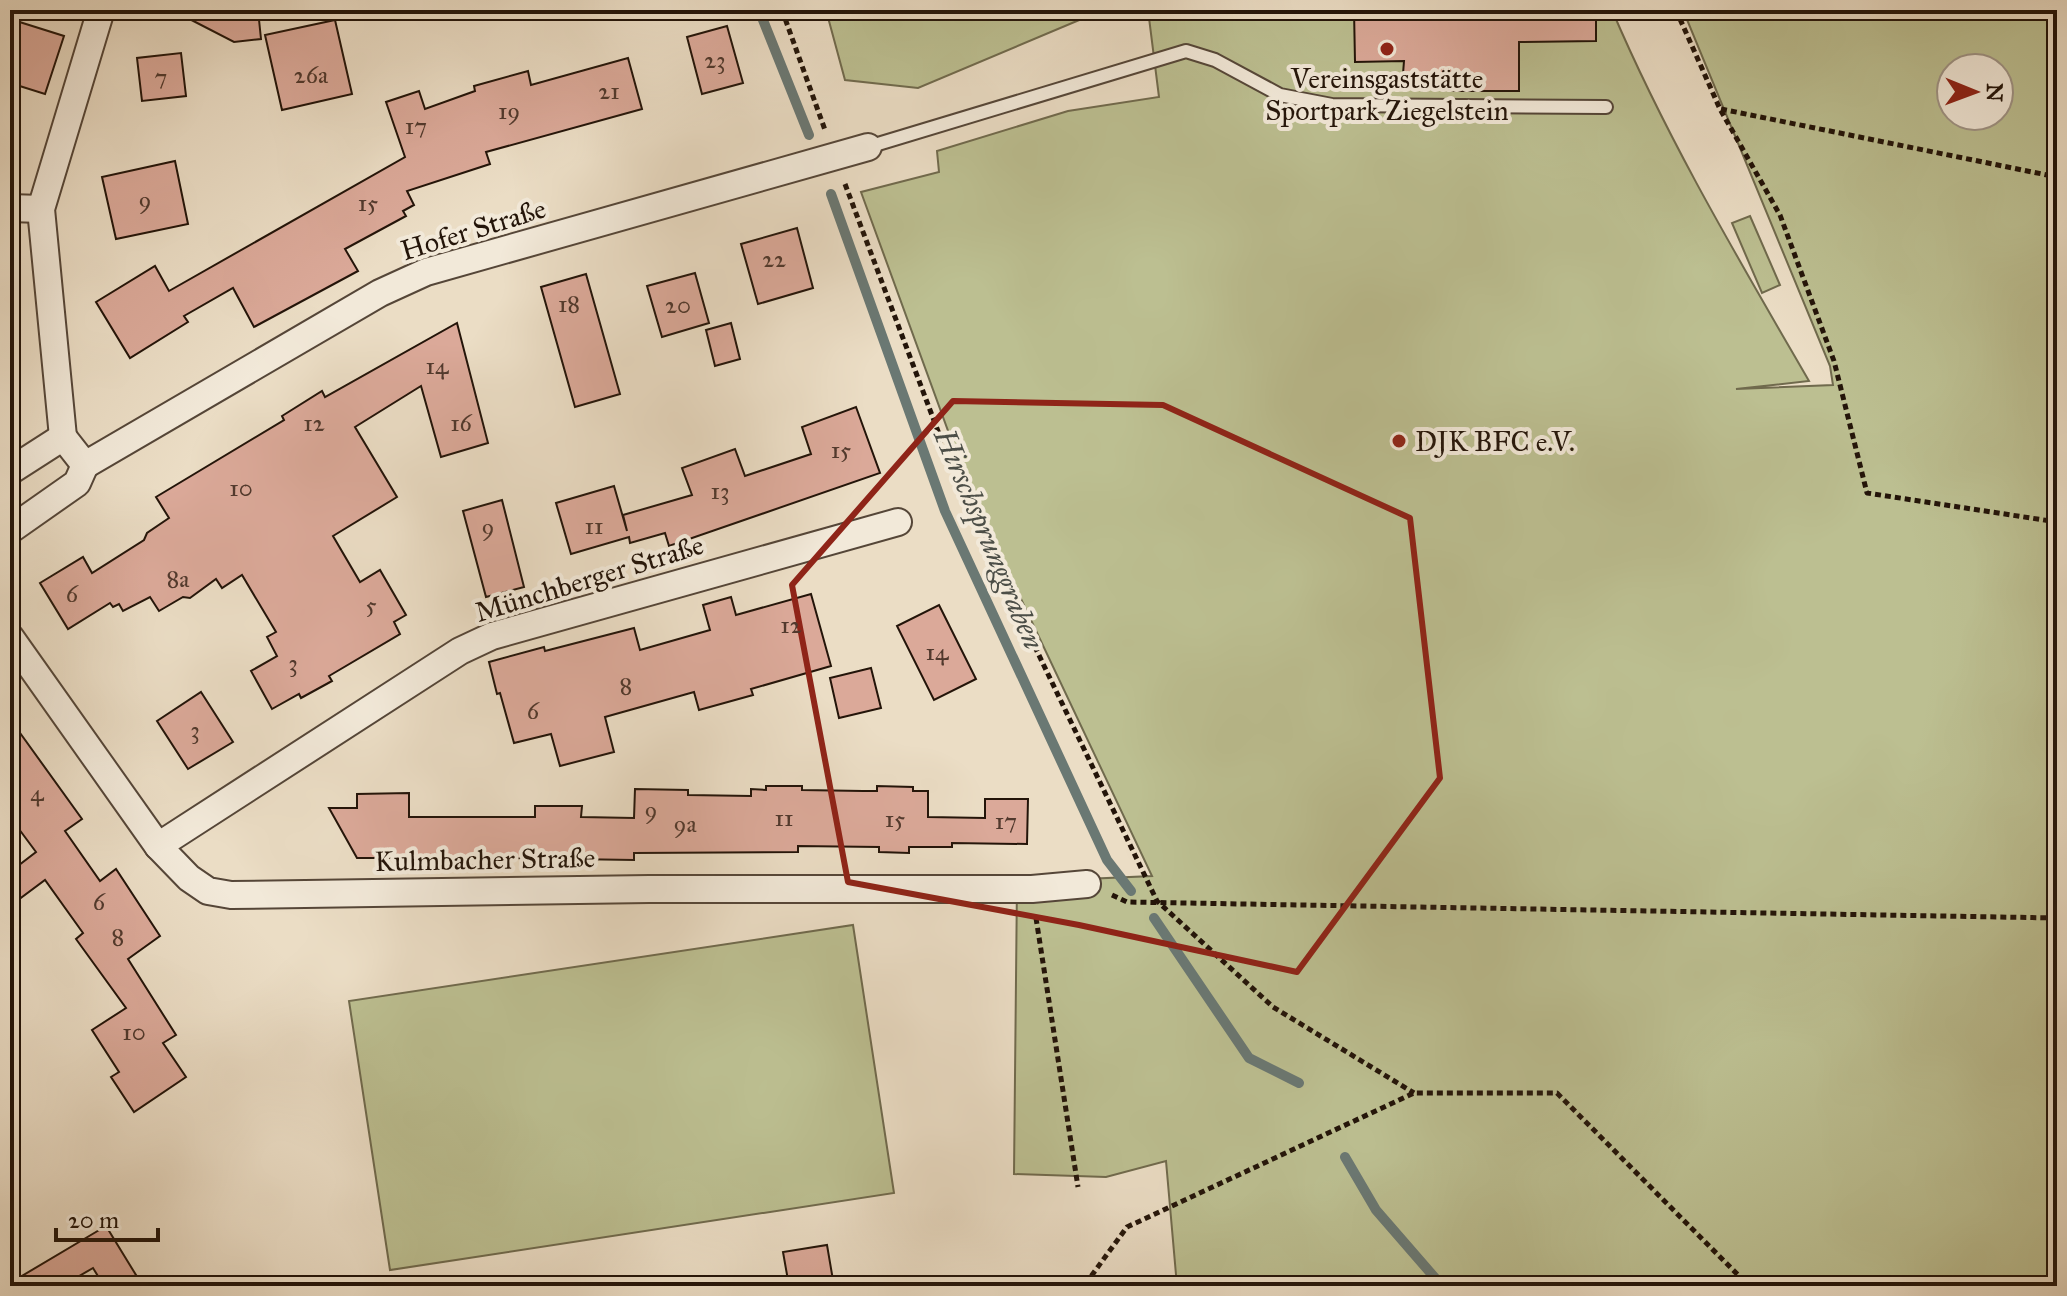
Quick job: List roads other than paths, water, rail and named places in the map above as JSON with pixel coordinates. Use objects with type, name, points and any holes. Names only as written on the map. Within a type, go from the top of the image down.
[{"type":"street","points":[[85,465],[63,437],[41,209],[101,10]]},
{"type":"street","name":"Hofer Straße","points":[[10,530],[77,483],[85,465],[380,293],[426,272],[868,147]]},
{"type":"street","points":[[10,208],[41,209]]},
{"type":"street","points":[[10,471],[63,437]]},
{"type":"street","name":"Münchberger Straße","points":[[158,846],[460,651],[492,636],[898,522]]},
{"type":"street","name":"Kulmbacher Straße","points":[[10,637],[158,846],[189,878],[208,891],[231,895],[649,889],[1032,889],[1087,884]]},
{"type":"lane","points":[[868,147],[1186,51],[1215,60],[1280,95],[1332,105],[1606,107]]},
{"type":"waterway","name":"Hirschsprunggraben","points":[[759,10],[809,135]]},
{"type":"waterway","name":"Hirschsprunggraben","points":[[831,194],[945,511],[1107,860],[1131,891]]},
{"type":"waterway","name":"Hirschsprunggraben","points":[[1154,918],[1249,1058],[1299,1083]]},
{"type":"waterway","name":"Hirschsprunggraben","points":[[1345,1157],[1376,1210],[1442,1286]]},
{"type":"place","name":"Vereinsgaststätte Sportpark Ziegelstein","points":[[1387,49]]},
{"type":"place","name":"DJK BFC e.V.","points":[[1399,441]]}]
